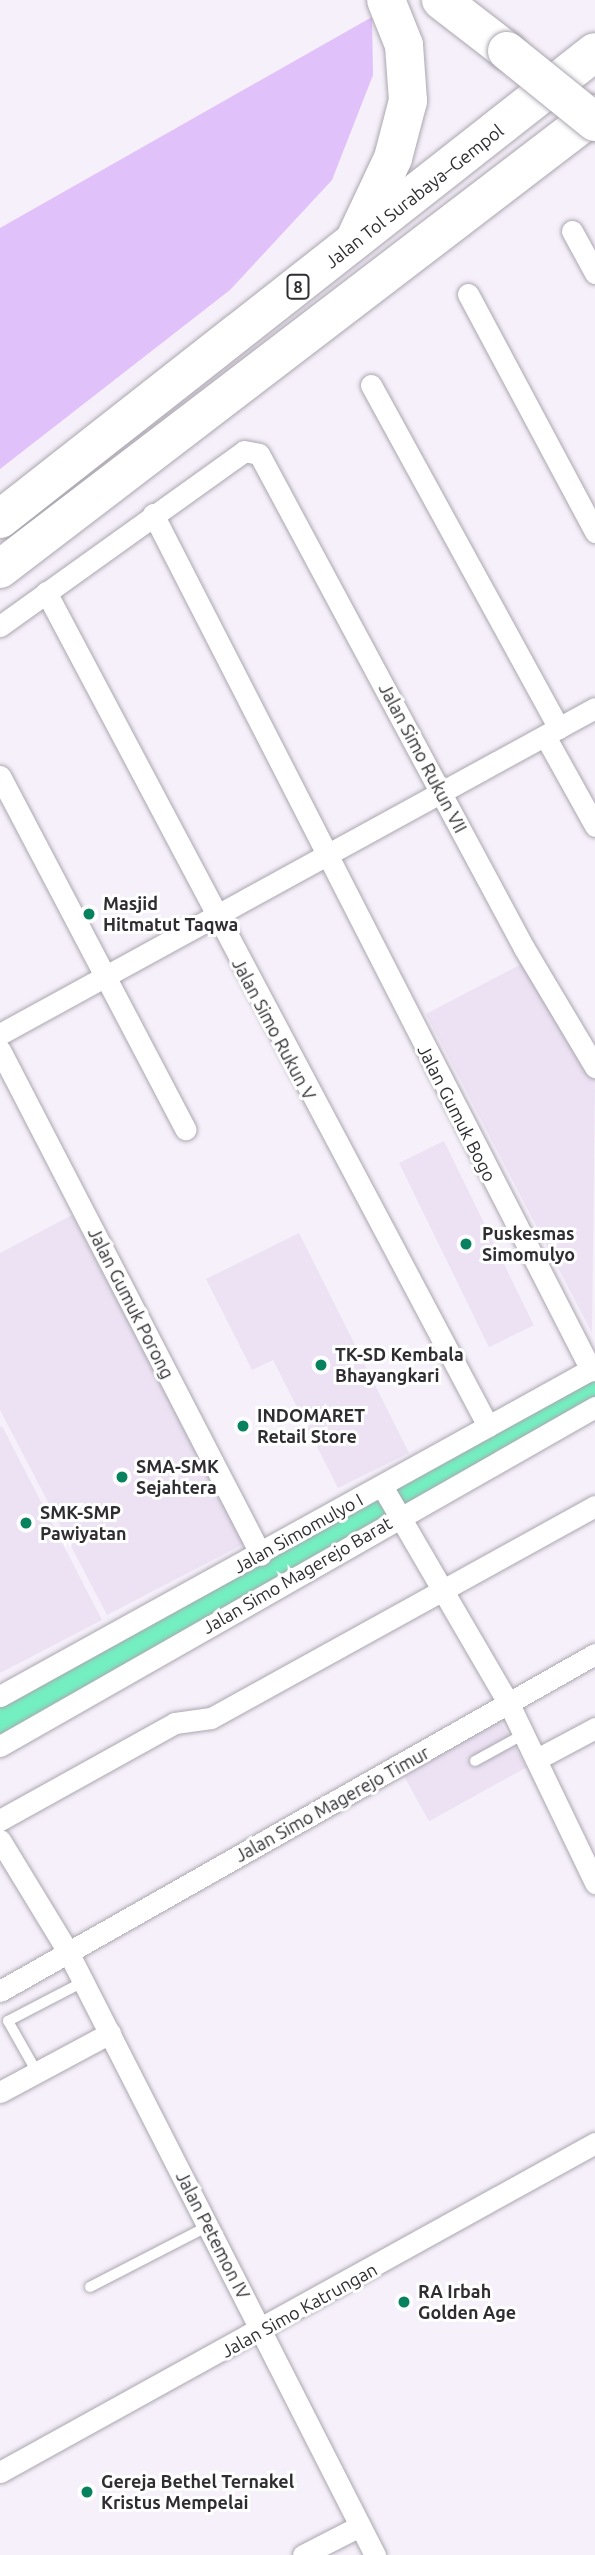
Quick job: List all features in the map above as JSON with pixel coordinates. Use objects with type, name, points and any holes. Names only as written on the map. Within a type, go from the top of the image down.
[{"type":"highway","points":[[354,243],[393,158],[408,101],[404,45],[386,0]]},
{"type":"highway","points":[[441,0],[595,93]]},
{"type":"highway","points":[[477,0],[513,42],[595,122]]},
{"type":"highway","name":"Jalan Tol Surabaya–Gempol","points":[[0,519],[595,52]]},
{"type":"highway","points":[[0,569],[595,114]]},
{"type":"street","points":[[572,231],[595,273]]},
{"type":"street","points":[[468,294],[595,533]]},
{"type":"street","points":[[370,385],[552,732],[595,825]]},
{"type":"street","name":"Jalan Simo Rukun VII","points":[[153,514],[250,450],[259,454],[595,1067]]},
{"type":"street","points":[[0,626],[153,514]]},
{"type":"street","name":"Jalan Gumuk Bogo","points":[[153,514],[326,856],[593,1369]]},
{"type":"street","name":"Jalan Simo Rukun V","points":[[46,592],[212,915],[488,1426]]},
{"type":"street","points":[[0,1034],[212,915],[326,856],[441,790],[595,708]]},
{"type":"street","points":[[0,776],[186,1129]]},
{"type":"street","name":"Jalan Gumuk Porong","points":[[0,1050],[261,1555]]},
{"type":"street","name":"Jalan Simomulyo I","points":[[0,1696],[383,1488],[488,1426],[593,1369]]},
{"type":"street","name":"Jalan Simo Magerejo Barat","points":[[0,1746],[399,1514],[595,1407]]},
{"type":"street","points":[[383,1488],[509,1704],[595,1883]]},
{"type":"street","points":[[0,1820],[175,1723],[211,1718],[595,1506]]},
{"type":"street","name":"Jalan Simo Magerejo Timur","points":[[0,1991],[595,1654]]},
{"type":"street","points":[[537,1759],[595,1728]]},
{"type":"street","name":"Jalan Petemon IV","points":[[0,1840],[68,1952],[376,2555]]},
{"type":"street","points":[[0,2092],[110,2033]]},
{"type":"street","name":"Jalan Simo Katrungan","points":[[0,2472],[261,2332],[595,2143]]},
{"type":"street","points":[[303,2555],[360,2526]]},
{"type":"lane","points":[[475,1761],[524,1734]]},
{"type":"lane","points":[[34,2067],[8,2021],[83,1982]]},
{"type":"lane","points":[[90,2287],[208,2226]]},
{"type":"shaded area","points":[[372,17],[373,75],[332,180],[230,290],[0,469],[0,228]]},
{"type":"shaded area","points":[[533,958],[595,1075],[592,1333],[426,1014]]},
{"type":"shaded area","name":"Puskesmas Simomulyo","points":[[444,1141],[534,1325],[489,1347],[399,1163]]},
{"type":"shaded area","name":"SMA-SMK Sejahtera","points":[[72,1215],[244,1544],[107,1615],[0,1410],[0,1253]]},
{"type":"shaded area","name":"TK-SD Kembala Bhayangkari","points":[[299,1233],[409,1453],[338,1488],[273,1360],[252,1370],[206,1279]]},
{"type":"shaded area","name":"SMK-SMP Pawiyatan","points":[[2,1426],[102,1620],[0,1673],[0,1427]]},
{"type":"shaded area","points":[[497,1715],[526,1767],[429,1821],[400,1769]]},
{"type":"waterway","points":[[0,1727],[595,1392]]},
{"type":"place","name":"Masjid Hitmatut Taqwa","points":[[89,914]]},
{"type":"place","name":"Puskesmas Simomulyo","points":[[466,1244]]},
{"type":"place","name":"TK-SD Kembala Bhayangkari","points":[[321,1365]]},
{"type":"place","name":"INDOMARET Retail Store","points":[[243,1426]]},
{"type":"place","name":"SMA-SMK Sejahtera","points":[[122,1477]]},
{"type":"place","name":"SMK-SMP Pawiyatan","points":[[26,1523]]},
{"type":"place","name":"RA Irbah Golden Age","points":[[404,2302]]},
{"type":"place","name":"Gereja Bethel Ternakel Kristus Mempelai","points":[[87,2492]]}]
